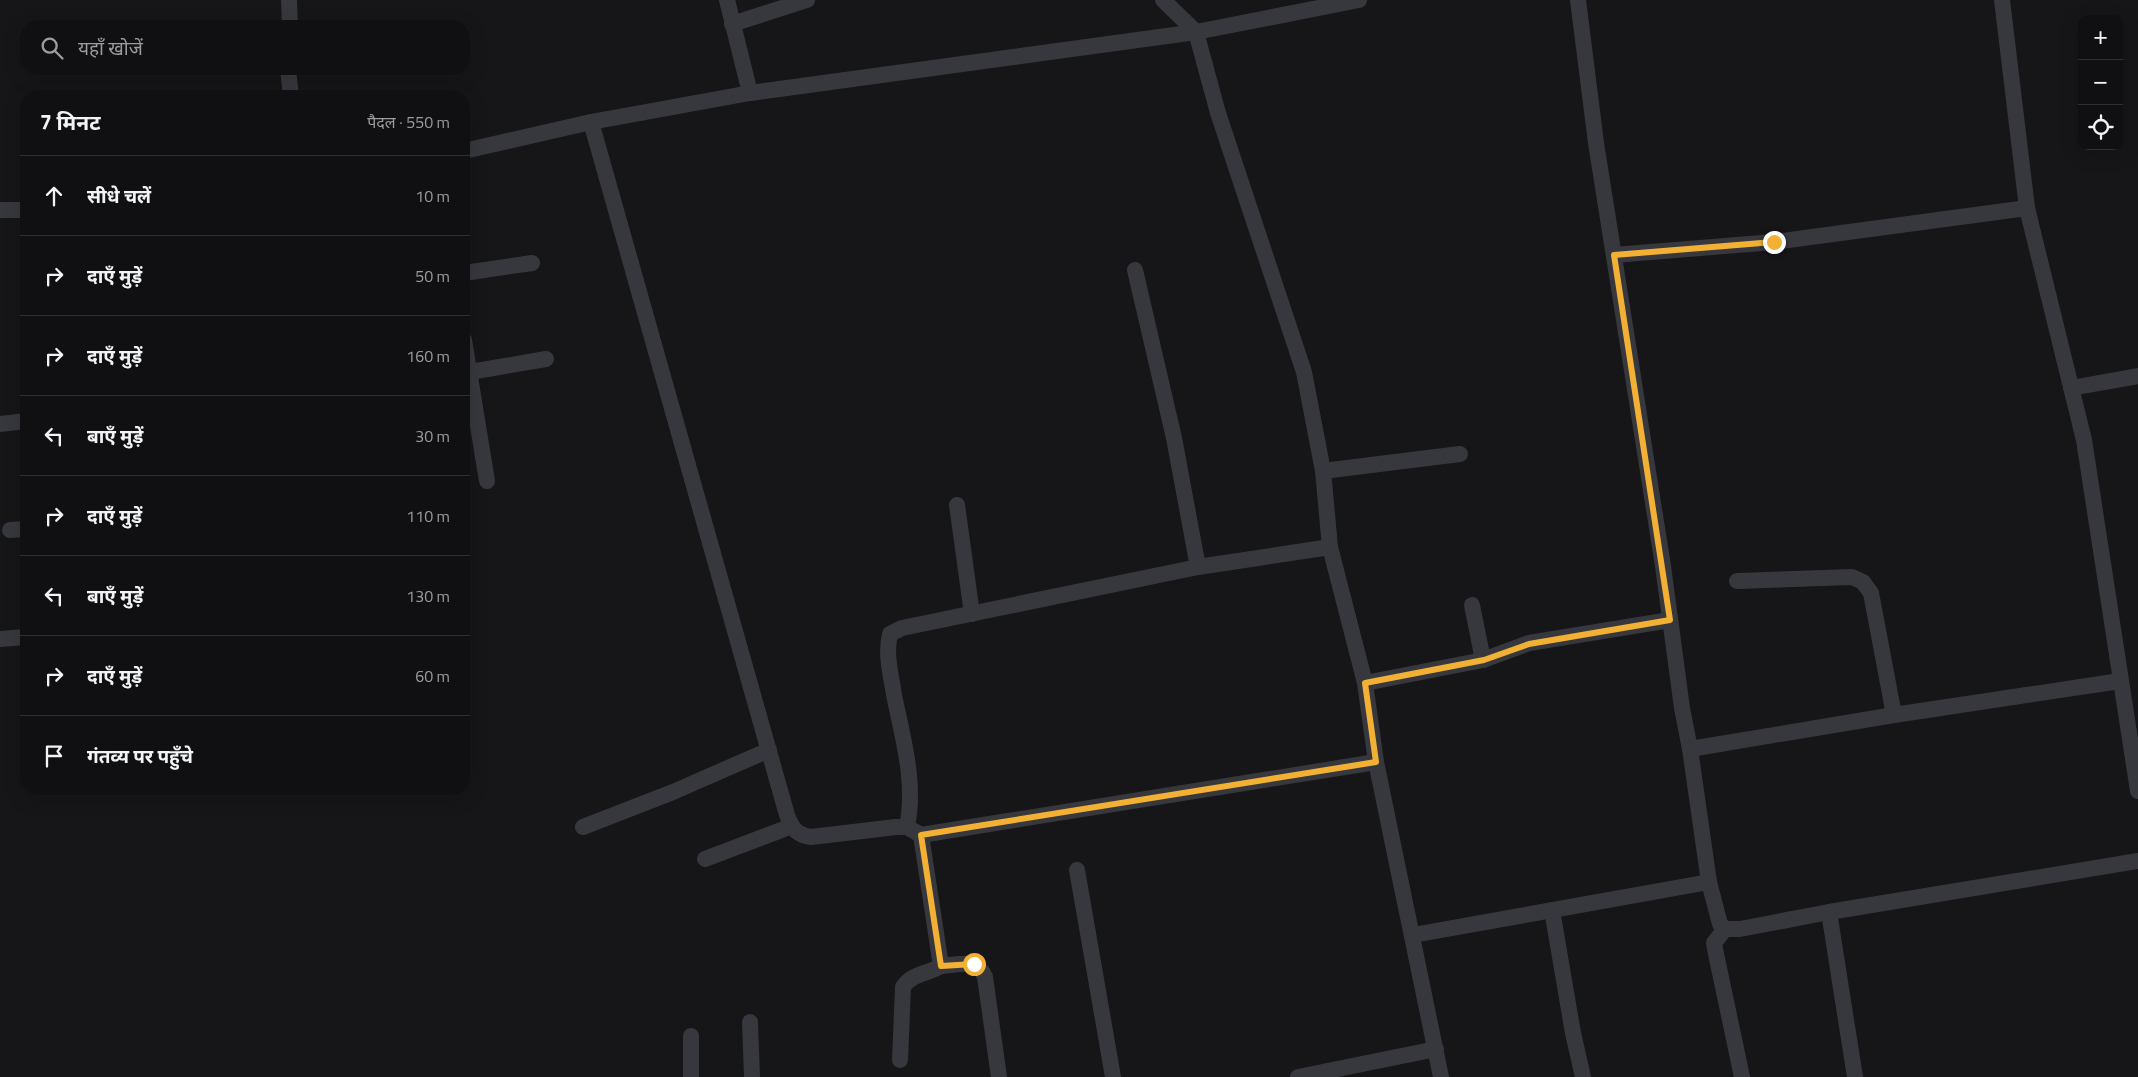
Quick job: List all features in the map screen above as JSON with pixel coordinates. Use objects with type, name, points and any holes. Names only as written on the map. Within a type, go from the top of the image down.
[{"type":"street","points":[[289,0],[290,20]]},
{"type":"street","points":[[726,0],[750,93]]},
{"type":"street","points":[[732,24],[806,0]]},
{"type":"street","points":[[1163,0],[1196,32],[1218,113],[1304,372],[1323,471],[1330,547],[1365,683],[1376,762],[1441,1077]]},
{"type":"street","points":[[470,150],[591,122],[750,93],[1196,32],[1359,0]]},
{"type":"street","points":[[1578,0],[1596,143],[1682,708],[1690,749],[1709,882],[1720,924],[1725,929],[1740,930],[1828,912],[2138,861]]},
{"type":"street","points":[[2002,0],[2027,208],[2084,440],[2138,791]]},
{"type":"street","points":[[289,75],[290,90]]},
{"type":"street","points":[[591,122],[769,750],[792,826],[802,836],[914,831],[1376,762]]},
{"type":"street","points":[[1614,255],[1774,242],[2027,208]]},
{"type":"street","points":[[0,210],[20,210]]},
{"type":"street","points":[[470,272],[532,263]]},
{"type":"street","points":[[1135,270],[1174,438],[1198,567]]},
{"type":"street","points":[[470,376],[546,358]]},
{"type":"street","points":[[2070,388],[2138,376]]},
{"type":"street","points":[[470,389],[478,420],[487,481]]},
{"type":"street","points":[[0,424],[20,422]]},
{"type":"street","points":[[1323,471],[1460,454]]},
{"type":"street","points":[[957,505],[972,614]]},
{"type":"street","points":[[941,966],[910,808],[910,778],[888,658],[890,634],[902,628],[1198,567],[1330,547]]},
{"type":"street","points":[[1737,581],[1852,577],[1863,582],[1871,593],[1894,715]]},
{"type":"street","points":[[1472,605],[1484,660]]},
{"type":"street","points":[[1365,683],[1484,660],[1529,644],[1670,620]]},
{"type":"street","points":[[0,639],[20,637]]},
{"type":"street","points":[[1690,749],[1894,715],[2120,681]]},
{"type":"street","points":[[584,827],[673,792],[769,750]]},
{"type":"street","points":[[704,859],[792,826]]},
{"type":"street","points":[[1077,870],[1113,1077]]},
{"type":"street","points":[[1413,935],[1709,882]]},
{"type":"street","points":[[1552,910],[1573,1034],[1583,1077]]},
{"type":"street","points":[[1828,912],[1855,1077]]},
{"type":"street","points":[[1725,929],[1714,943],[1742,1077]]},
{"type":"street","points":[[900,1060],[903,987],[907,980],[941,966],[974,964],[981,968],[985,977],[999,1077]]},
{"type":"street","points":[[750,1022],[752,1077]]},
{"type":"street","points":[[691,1036],[691,1077]]},
{"type":"street","points":[[1298,1077],[1436,1049]]},
{"type":"route","points":[[974,964],[941,966],[942,960],[921,835],[1376,762],[1365,683],[1484,660],[1529,644],[1670,620],[1614,255],[1774,242]]}]
